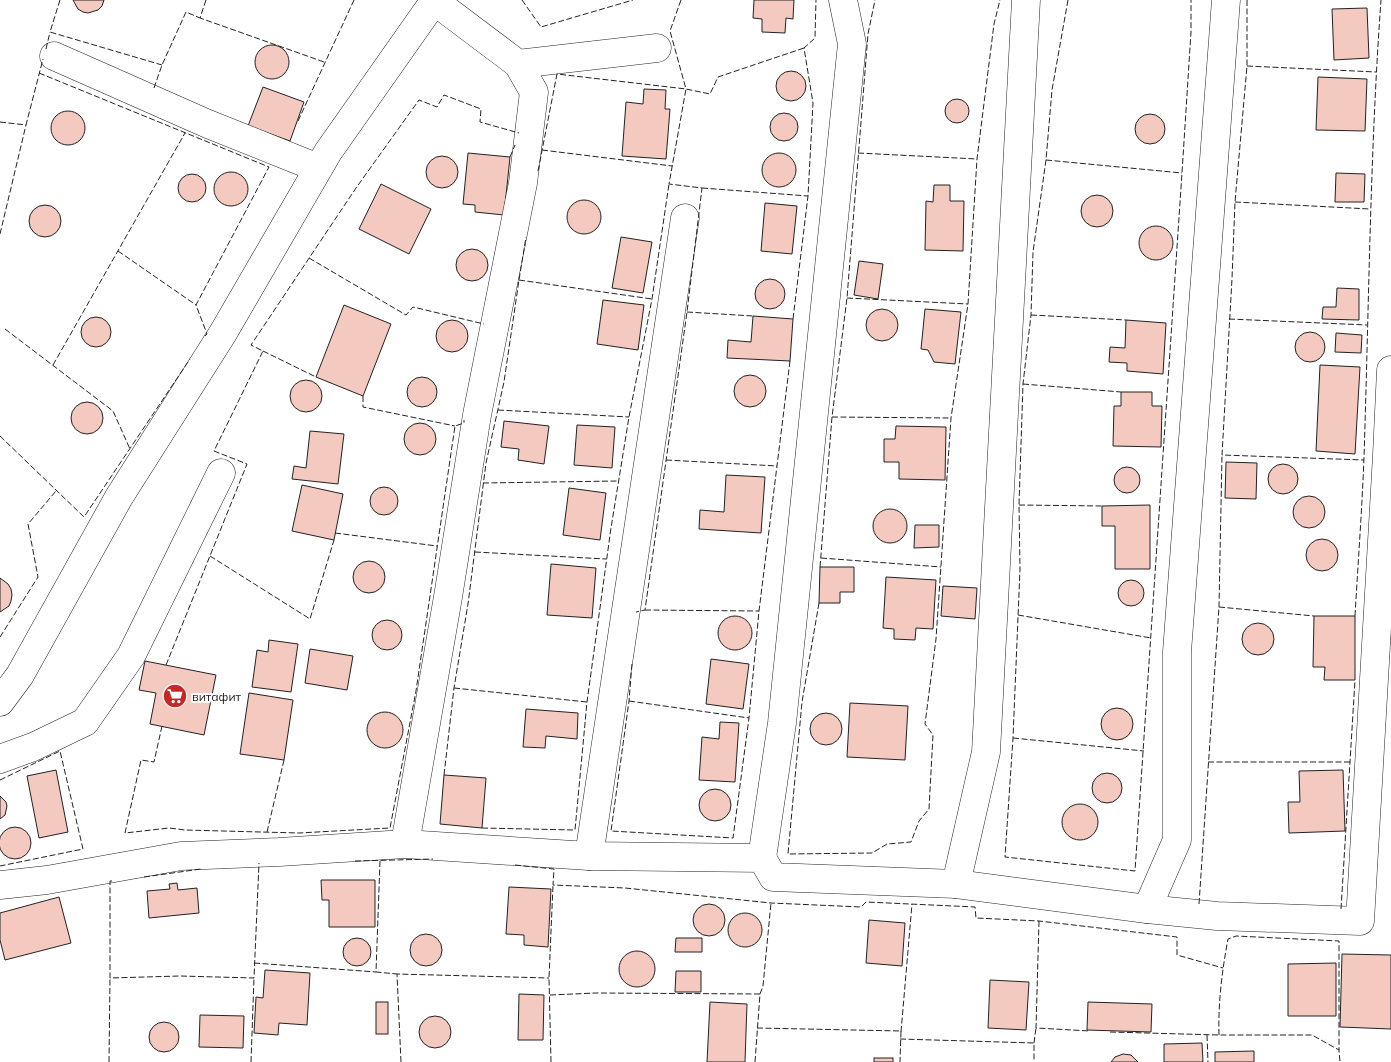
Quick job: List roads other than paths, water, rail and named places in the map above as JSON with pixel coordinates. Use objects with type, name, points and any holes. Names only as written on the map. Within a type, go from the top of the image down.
[{"type":"street","points":[[0,702],[20,676],[119,497],[223,333],[318,168],[434,0],[518,64],[534,92],[523,183],[477,415],[450,587],[405,844]]},
{"type":"street","points":[[843,0],[852,44],[782,723],[762,858],[773,877],[956,884],[1147,909],[1217,916],[1360,921],[1388,455],[1391,370]]},
{"type":"street","points":[[956,884],[986,752],[1026,0]]},
{"type":"street","points":[[1147,909],[1177,840],[1176,652],[1226,0]]},
{"type":"street","points":[[518,64],[657,48]]},
{"type":"street","points":[[54,56],[208,124],[318,168]]},
{"type":"street","points":[[589,856],[685,218]]},
{"type":"street","points":[[0,759],[33,747],[86,722],[131,656],[222,473]]},
{"type":"street","points":[[0,885],[47,880],[182,856],[405,844],[589,856],[762,858]]},
{"type":"place","name":"витафит","points":[[175,696]]}]
